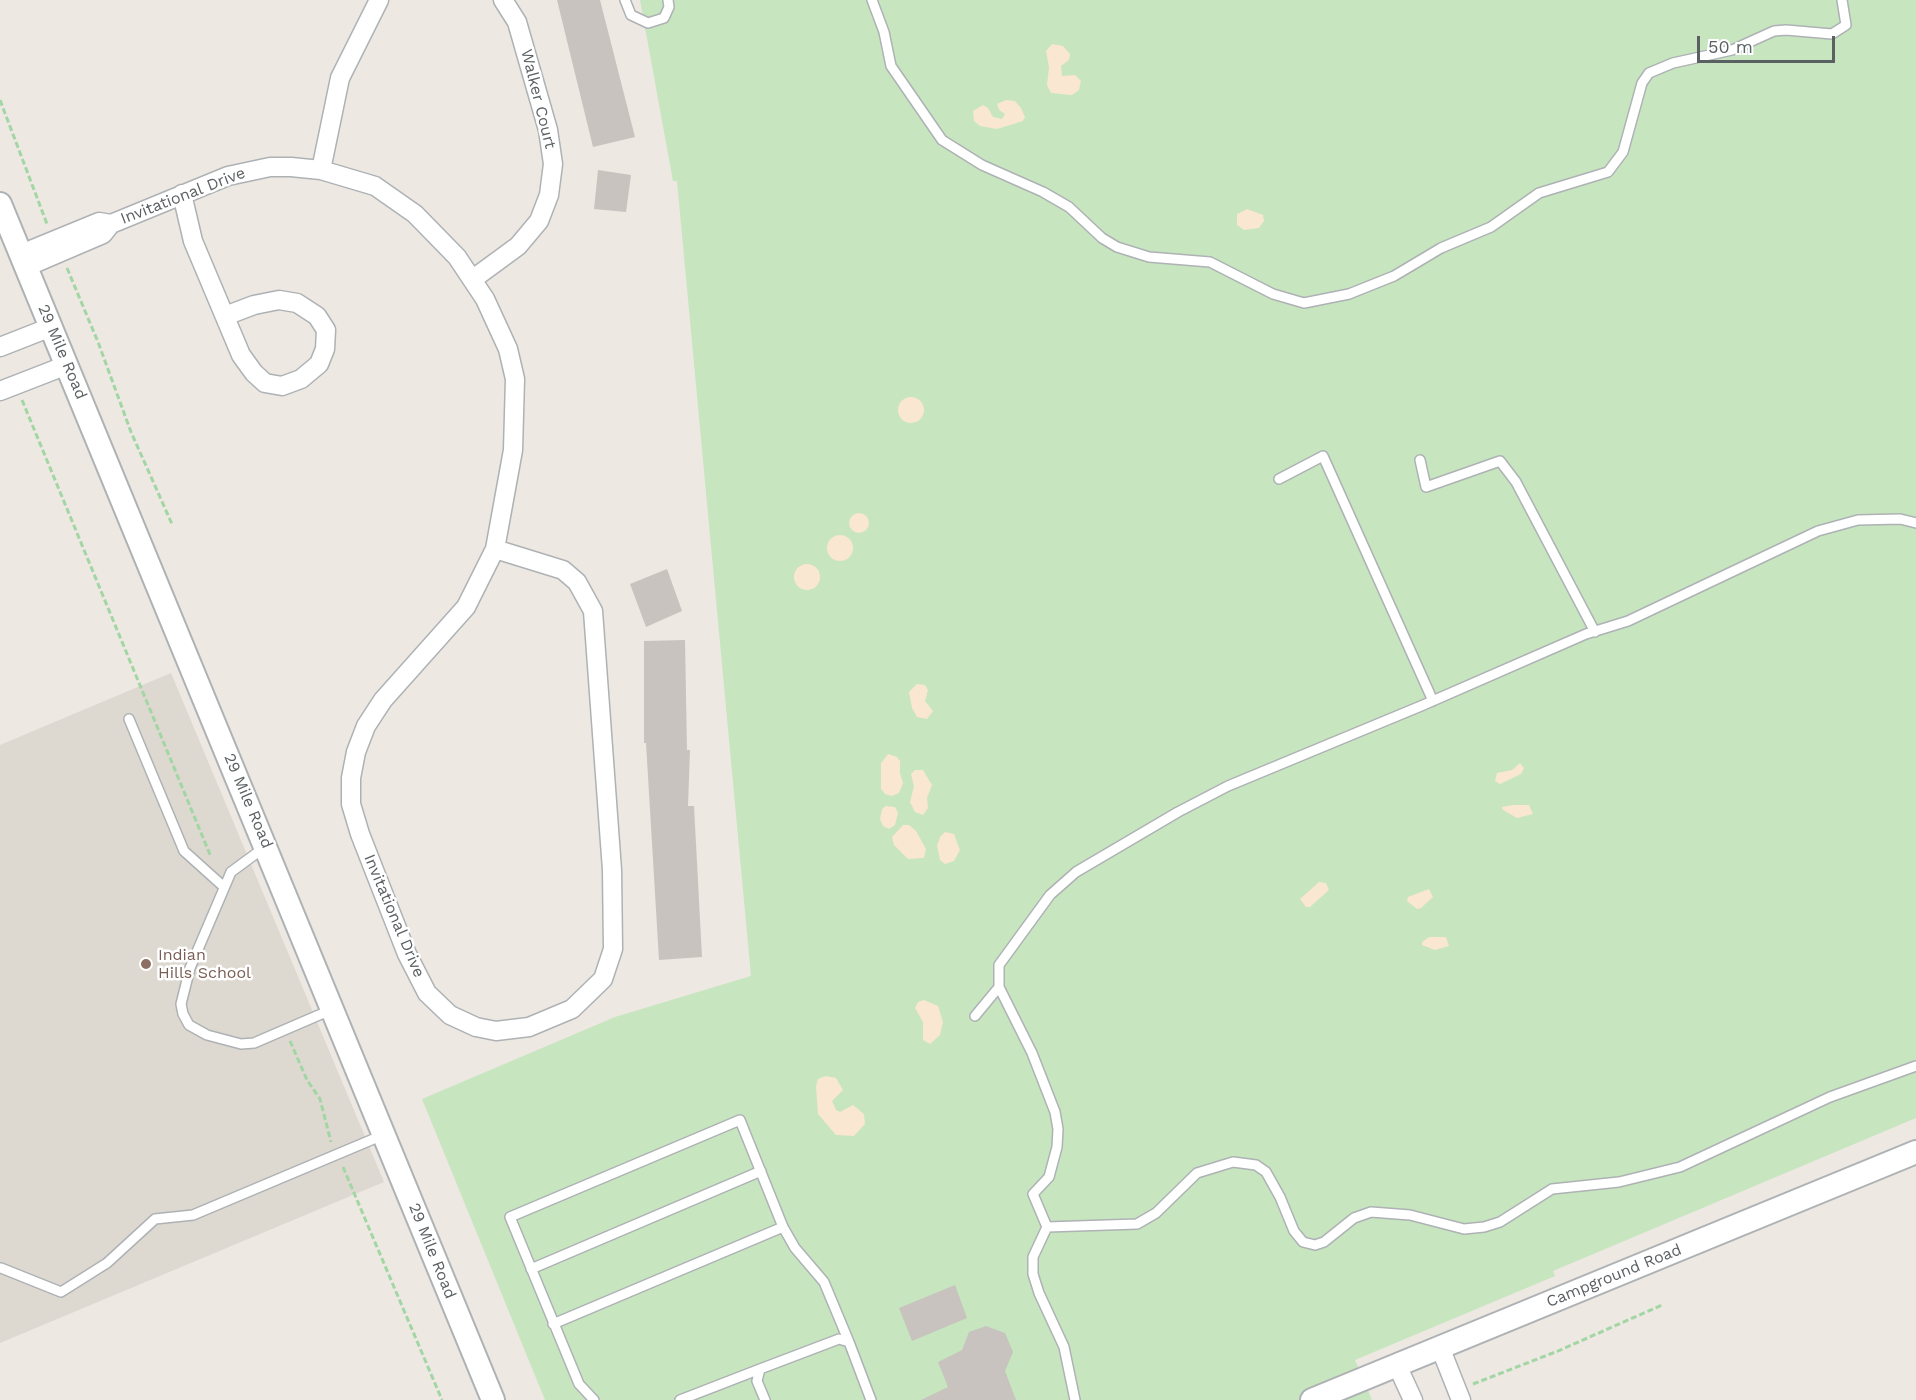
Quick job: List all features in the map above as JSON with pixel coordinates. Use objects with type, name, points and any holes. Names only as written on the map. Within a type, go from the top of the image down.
[{"type":"street","points":[[321,170],[340,78],[380,0]]},
{"type":"street","name":"Walker Court","points":[[473,279],[518,246],[539,221],[549,195],[553,164],[548,130],[517,21],[503,0]]},
{"type":"street","name":"Invitational Drive","points":[[23,260],[57,247],[99,222],[111,224],[182,194],[251,170],[291,167],[321,170],[375,186],[415,214],[458,257],[473,279],[485,299],[508,350],[515,379],[513,450],[495,549],[466,608],[382,700],[366,726],[356,752],[351,778],[351,804],[360,834],[407,954],[427,993],[450,1015],[476,1027],[496,1031],[530,1027],[573,1009],[603,979],[613,949],[612,870],[592,611],[578,582],[563,570],[495,549]]},
{"type":"street","points":[[182,194],[193,241],[241,355],[266,383],[282,386],[301,379],[319,364],[325,349],[326,330],[317,315],[297,303],[279,300],[254,305],[225,316]]},
{"type":"street","name":"29 Mile Road","points":[[0,204],[267,845],[493,1400]]},
{"type":"street","points":[[0,348],[51,327]]},
{"type":"street","points":[[8,388],[67,365]]},
{"type":"street","name":"Campground Road","points":[[1312,1400],[1916,1152]]},
{"type":"street","points":[[1440,1347],[1459,1395]]},
{"type":"street","points":[[1397,1365],[1413,1400]]},
{"type":"lane","points":[[625,0],[631,15],[648,24],[664,18],[669,7],[668,0]]},
{"type":"lane","points":[[872,0],[884,32],[891,66],[942,140],[992,170],[1043,192],[1069,207],[1102,238],[1117,247],[1149,257],[1210,262],[1266,291],[1304,303],[1349,294],[1394,276],[1441,248],[1491,227],[1539,193],[1608,172],[1623,152],[1642,83],[1649,73],[1673,63],[1732,50],[1774,31],[1832,34],[1846,25],[1842,0]]},
{"type":"lane","points":[[1279,479],[1323,456],[1433,701]]},
{"type":"lane","points":[[1420,460],[1426,487],[1500,462],[1516,482],[1595,632]]},
{"type":"lane","points":[[1075,1400],[1064,1347],[1038,1293],[1032,1274],[1034,1257],[1047,1227],[1034,1194],[1049,1177],[1057,1147],[1055,1113],[1032,1053],[999,987],[999,965],[1050,895],[1076,872],[1228,786],[1595,632],[1647,613],[1818,531],[1858,520],[1899,519],[1916,523]]},
{"type":"lane","points":[[129,719],[184,851],[224,887]]},
{"type":"lane","points":[[267,845],[231,872],[190,968],[181,1004],[183,1014],[189,1025],[207,1035],[241,1044],[254,1043],[333,1009]]},
{"type":"lane","points":[[975,1016],[999,987]]},
{"type":"lane","points":[[1047,1227],[1137,1224],[1156,1213],[1197,1173],[1233,1162],[1256,1165],[1266,1172],[1280,1197],[1294,1231],[1303,1242],[1315,1245],[1324,1242],[1354,1218],[1371,1212],[1410,1215],[1464,1228],[1484,1227],[1500,1222],[1552,1189],[1619,1182],[1680,1167],[1830,1097],[1916,1066]]},
{"type":"lane","points":[[594,1400],[579,1384],[510,1217],[740,1120],[783,1227],[795,1248],[824,1282],[871,1400]]},
{"type":"lane","points":[[2,1268],[61,1292],[107,1263],[155,1219],[193,1215],[336,1152],[385,1134]]},
{"type":"lane","points":[[531,1269],[761,1172]]},
{"type":"lane","points":[[553,1324],[783,1227]]},
{"type":"lane","points":[[680,1400],[839,1339],[849,1342]]},
{"type":"lane","points":[[760,1369],[756,1381],[765,1400]]},
{"type":"path","points":[[0,100],[57,247],[98,342],[131,432],[172,524]]},
{"type":"path","points":[[8,388],[212,855],[208,873]]},
{"type":"path","points":[[285,1030],[307,1080],[320,1099],[330,1140],[442,1400]]},
{"type":"path","points":[[1459,1395],[1662,1305]]},
{"type":"shaded area","name":"Indian Hills School","points":[[171,673],[384,1182],[0,1343],[0,745]]},
{"type":"green space","points":[[640,0],[1916,0],[1916,1118],[1553,1271],[1555,1276],[1355,1360],[1372,1400],[545,1400],[422,1099],[615,1017],[751,976],[677,181],[673,181]]},
{"type":"sand","points":[[1052,44],[1063,46],[1070,54],[1069,60],[1061,66],[1062,76],[1075,75],[1081,81],[1079,90],[1072,95],[1051,93],[1047,85],[1049,67],[1046,51]]},
{"type":"sand","points":[[1006,100],[1015,101],[1021,108],[1025,117],[1023,121],[997,129],[980,126],[974,121],[973,111],[983,105],[988,108],[993,117],[1002,119],[1005,114],[999,110],[997,104]]},
{"type":"sand","points":[[1247,209],[1263,215],[1264,221],[1259,228],[1244,230],[1237,225],[1237,214]]},
{"type":"sand","points":[[911,397],[921,400],[924,410],[921,420],[911,423],[901,420],[898,410],[901,400]]},
{"type":"sand","points":[[859,513],[866,516],[869,523],[866,530],[859,533],[852,530],[849,523],[852,516]]},
{"type":"sand","points":[[840,535],[849,539],[853,548],[849,557],[840,561],[831,557],[827,548],[831,539]]},
{"type":"sand","points":[[807,564],[816,568],[820,577],[816,586],[807,590],[798,586],[794,577],[798,568]]},
{"type":"sand","points":[[917,684],[925,685],[928,690],[925,701],[933,711],[927,719],[917,717],[912,708],[909,692]]},
{"type":"sand","points":[[888,754],[897,757],[900,761],[903,783],[899,793],[892,796],[885,794],[881,789],[881,763]]},
{"type":"sand","points":[[1520,763],[1524,768],[1521,774],[1500,784],[1495,781],[1497,773],[1512,770]]},
{"type":"sand","points":[[915,770],[923,770],[932,785],[927,798],[928,808],[923,815],[915,812],[910,802],[914,786],[911,774]]},
{"type":"sand","points":[[1529,805],[1533,814],[1517,818],[1503,810],[1502,807]]},
{"type":"sand","points":[[886,806],[895,807],[898,813],[895,825],[889,829],[883,826],[880,819],[882,809]]},
{"type":"sand","points":[[903,825],[909,825],[916,831],[926,849],[924,858],[908,859],[894,845],[892,837]]},
{"type":"sand","points":[[945,832],[954,834],[960,850],[954,861],[945,864],[940,860],[937,846],[940,837]]},
{"type":"sand","points":[[1319,882],[1326,883],[1329,890],[1310,907],[1306,907],[1300,899]]},
{"type":"sand","points":[[1429,889],[1433,897],[1421,908],[1417,909],[1407,901],[1408,897]]},
{"type":"sand","points":[[1429,937],[1446,937],[1449,946],[1435,950],[1422,945],[1422,942]]},
{"type":"sand","points":[[924,1000],[938,1006],[943,1022],[940,1035],[930,1044],[923,1040],[923,1022],[915,1008],[918,1002]]},
{"type":"sand","points":[[826,1076],[836,1078],[843,1090],[832,1101],[836,1110],[840,1112],[853,1105],[864,1114],[865,1124],[854,1136],[836,1135],[818,1114],[816,1086],[818,1079]]},
{"type":"building","points":[[557,0],[600,0],[635,137],[593,147]]},
{"type":"building","points":[[598,170],[631,175],[626,212],[594,209]]},
{"type":"building","points":[[667,569],[682,611],[646,627],[630,584]]},
{"type":"building","points":[[685,640],[687,750],[690,750],[688,806],[694,806],[702,957],[659,960],[646,743],[644,743],[644,641]]},
{"type":"building","points":[[955,1285],[967,1318],[912,1341],[899,1308]]},
{"type":"building","points":[[986,1326],[1005,1333],[1013,1352],[1005,1371],[1016,1400],[921,1400],[948,1387],[938,1362],[962,1350],[969,1332]]},
{"type":"place","name":"Indian Hills School","points":[[146,964]]}]
